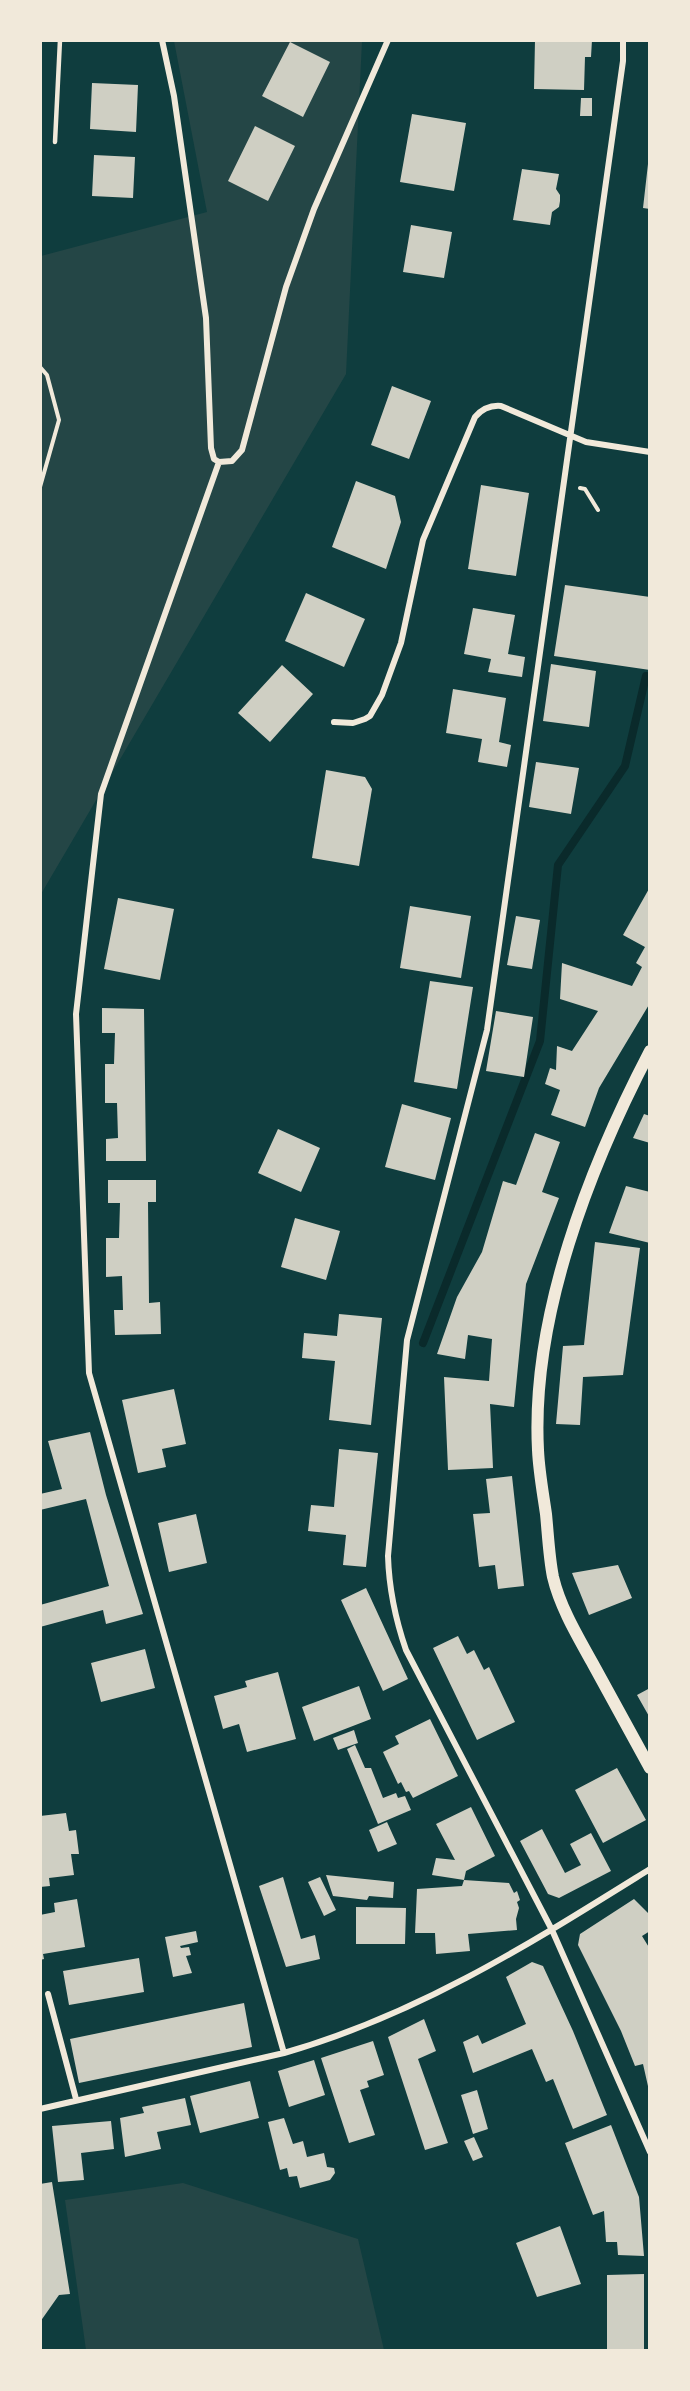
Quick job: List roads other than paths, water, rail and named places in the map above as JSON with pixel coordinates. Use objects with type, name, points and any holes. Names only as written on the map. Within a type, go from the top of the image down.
[{"type":"main road","points":[[650,1051],[621,1107],[600,1156],[555,1294],[544,1351],[539,1403],[538,1450],[553,1578],[573,1627],[650,1768]]},
{"type":"street","points":[[162,40],[174,96],[206,318],[211,448],[214,459],[219,462],[232,461],[242,450],[286,286],[314,208],[388,40]]},
{"type":"street","points":[[623,40],[623,61],[487,1030],[407,1340],[388,1556],[395,1620],[406,1650],[552,1930],[650,2152]]},
{"type":"street","points":[[334,722],[353,723],[370,716],[382,695],[401,643],[423,540],[474,417],[484,408],[501,406],[586,442],[650,452]]},
{"type":"street","points":[[219,462],[101,794],[76,1014],[89,1373],[284,2053]]},
{"type":"street","points":[[40,2109],[284,2053],[320,2043],[386,2018],[424,2001],[552,1930],[650,1869]]},
{"type":"street","points":[[48,1994],[76,2099]]},
{"type":"lane","points":[[55,142],[60,40]]},
{"type":"waterway","points":[[423,1343],[540,1041],[558,865],[625,766],[646,676]]}]
